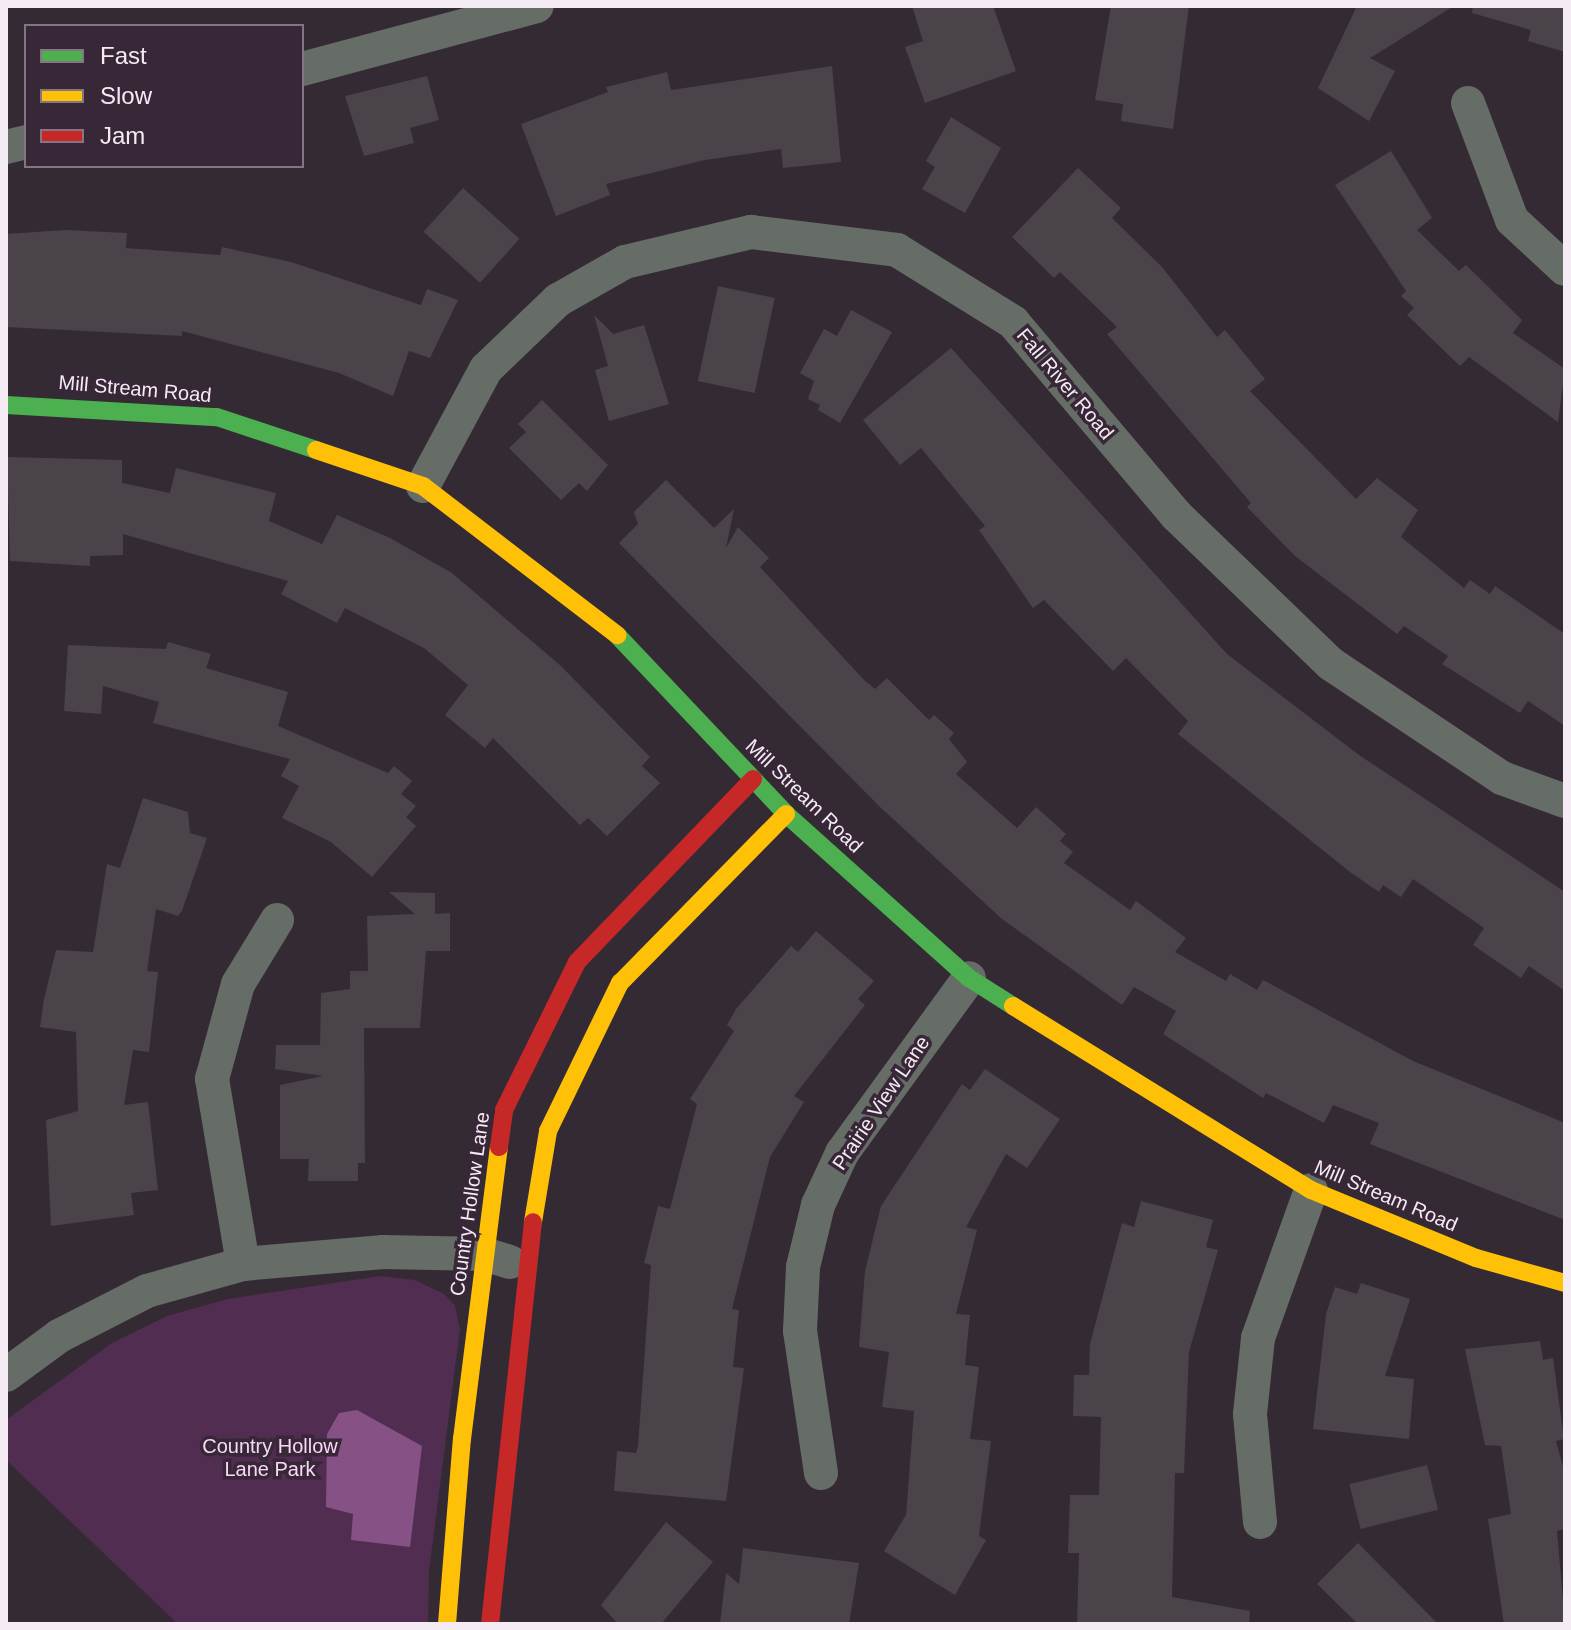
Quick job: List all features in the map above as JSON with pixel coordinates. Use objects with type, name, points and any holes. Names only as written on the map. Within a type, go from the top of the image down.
[{"type":"street","points":[[304,68],[537,6]]},
{"type":"street","points":[[1468,103],[1512,220],[1565,269]]},
{"type":"street","name":"Fall River Road","points":[[423,486],[486,369],[558,300],[625,262],[751,232],[897,250],[1013,322],[1176,515],[1331,664],[1502,778],[1565,801]]},
{"type":"street","name":"Mill Stream Road","points":[[6,405],[217,417],[423,486],[605,623],[786,814],[969,978],[1311,1190],[1476,1258],[1565,1283]]},
{"type":"street","name":"Country Hollow Lane","points":[[447,1624],[484,1254],[504,1110],[577,962],[753,779]]},
{"type":"street","points":[[490,1624],[525,1266],[548,1131],[620,983],[786,814]]},
{"type":"street","points":[[243,1264],[212,1079],[238,984],[277,920]]},
{"type":"street","name":"Prairie View Lane","points":[[821,1473],[800,1331],[803,1267],[818,1205],[842,1153],[969,978]]},
{"type":"street","points":[[1260,1522],[1250,1414],[1258,1338],[1311,1190]]},
{"type":"street","points":[[6,1375],[59,1336],[147,1291],[243,1264],[302,1254],[484,1254],[525,1266]]},
{"type":"green space","name":"Country Hollow Lane Park","points":[[380,1276],[415,1280],[444,1294],[455,1305],[460,1329],[429,1571],[428,1624],[178,1624],[6,1460],[6,1420],[112,1343],[167,1316],[228,1299]]},
{"type":"shaded area","points":[[357,1410],[422,1446],[410,1547],[351,1540],[353,1514],[326,1507],[327,1434],[339,1413]]},
{"type":"building","points":[[912,6],[993,6],[1016,71],[925,103],[905,47],[923,41]]},
{"type":"building","points":[[1111,6],[1189,6],[1173,129],[1121,121],[1123,104],[1095,100]]},
{"type":"building","points":[[1357,6],[1454,6],[1370,58],[1395,71],[1369,121],[1318,88]]},
{"type":"building","points":[[1473,6],[1565,6],[1565,52],[1528,41],[1531,30],[1472,13]]},
{"type":"building","points":[[832,66],[841,162],[783,168],[781,149],[705,160],[606,184],[610,195],[556,216],[521,124],[608,92],[606,87],[667,72],[671,90]]},
{"type":"building","points":[[427,76],[439,120],[410,128],[414,143],[364,156],[345,96]]},
{"type":"building","points":[[951,117],[1001,148],[965,213],[922,189],[935,167],[926,161]]},
{"type":"building","points":[[1391,151],[1432,218],[1417,230],[1459,271],[1466,265],[1522,320],[1513,333],[1565,369],[1558,422],[1469,357],[1460,366],[1407,315],[1414,308],[1401,296],[1406,291],[1335,185]]},
{"type":"building","points":[[1078,168],[1121,208],[1112,218],[1162,267],[1217,337],[1225,330],[1265,379],[1250,391],[1356,499],[1377,478],[1418,510],[1401,537],[1464,588],[1470,580],[1490,594],[1495,586],[1565,634],[1565,726],[1528,701],[1520,713],[1442,664],[1448,656],[1404,626],[1397,634],[1295,556],[1247,507],[1251,503],[1107,334],[1117,327],[1060,272],[1054,278],[1012,237]]},
{"type":"building","points":[[463,188],[519,239],[480,283],[424,232]]},
{"type":"building","points":[[65,230],[127,233],[126,248],[220,255],[222,247],[291,262],[421,305],[427,289],[458,300],[430,358],[409,351],[393,396],[339,373],[182,331],[182,336],[6,327],[6,234]]},
{"type":"building","points":[[718,286],[775,298],[755,393],[698,381]]},
{"type":"building","points":[[851,310],[892,332],[840,423],[818,410],[820,405],[808,399],[814,381],[800,373],[824,329],[837,336]]},
{"type":"building","points":[[594,315],[613,334],[644,325],[669,404],[609,421],[595,370],[608,366]]},
{"type":"building","points":[[951,348],[1227,654],[1359,755],[1565,892],[1565,991],[1529,966],[1521,978],[1473,945],[1484,928],[1413,879],[1401,897],[1383,885],[1379,892],[1350,872],[1178,734],[1188,721],[1126,658],[1113,671],[1044,600],[1033,608],[979,530],[985,526],[921,448],[900,465],[863,420]]},
{"type":"building","points":[[542,400],[608,465],[587,491],[579,483],[561,500],[509,448],[526,432],[518,424]]},
{"type":"building","points":[[7,457],[122,460],[122,483],[170,493],[176,468],[276,493],[269,521],[322,544],[337,515],[390,538],[452,573],[561,666],[650,757],[642,766],[660,783],[607,836],[588,818],[580,825],[493,738],[485,748],[445,715],[468,685],[424,648],[345,608],[337,623],[281,594],[288,581],[123,534],[123,555],[90,556],[90,566],[10,561]]},
{"type":"building","points":[[666,480],[714,528],[734,509],[726,548],[738,527],[769,558],[760,567],[864,680],[875,689],[887,678],[929,720],[934,715],[954,733],[949,739],[967,762],[956,774],[1017,828],[1036,807],[1066,834],[1060,841],[1073,852],[1064,863],[1130,910],[1136,901],[1186,938],[1175,952],[1226,981],[1230,974],[1257,990],[1263,980],[1413,1061],[1565,1123],[1565,1220],[1370,1144],[1379,1123],[1333,1105],[1324,1123],[1266,1093],[1263,1098],[1163,1034],[1176,1011],[1134,987],[1122,1005],[1002,919],[879,806],[619,543],[638,524],[634,512]]},
{"type":"building","points":[[168,642],[211,654],[206,668],[288,692],[278,726],[388,773],[394,766],[412,781],[401,794],[416,806],[406,817],[416,826],[372,877],[331,842],[282,818],[299,786],[281,776],[290,759],[153,723],[159,702],[103,686],[101,714],[64,711],[68,645],[166,649]]},
{"type":"building","points":[[143,798],[188,812],[190,833],[207,838],[182,911],[178,916],[156,909],[147,971],[158,972],[149,1052],[133,1050],[124,1105],[148,1102],[158,1190],[131,1193],[134,1215],[51,1226],[46,1120],[78,1111],[76,1032],[40,1027],[44,999],[56,950],[93,952],[107,864],[120,868]]},
{"type":"building","points":[[389,892],[435,893],[435,914],[450,913],[450,951],[426,951],[420,1028],[364,1028],[365,1163],[358,1163],[358,1181],[308,1181],[309,1159],[280,1159],[280,1085],[323,1076],[275,1069],[276,1045],[320,1045],[321,993],[350,989],[350,971],[368,971],[367,916],[415,914]]},
{"type":"building","points":[[816,931],[874,981],[858,999],[865,1005],[794,1096],[804,1102],[770,1157],[732,1309],[739,1310],[733,1367],[744,1368],[726,1501],[614,1491],[617,1451],[636,1453],[638,1446],[651,1265],[644,1263],[658,1206],[670,1209],[697,1104],[690,1099],[734,1031],[727,1025],[736,1009],[791,946],[798,952]]},
{"type":"building","points":[[985,1069],[1060,1119],[1027,1168],[1006,1154],[966,1227],[977,1230],[956,1314],[970,1315],[965,1365],[979,1367],[970,1439],[991,1441],[979,1536],[986,1540],[955,1595],[884,1551],[906,1515],[914,1411],[882,1407],[889,1352],[859,1347],[865,1271],[881,1206],[962,1084],[970,1090]]},
{"type":"building","points":[[1141,1201],[1213,1220],[1206,1247],[1218,1250],[1189,1352],[1184,1473],[1175,1473],[1172,1597],[1250,1611],[1249,1624],[1077,1624],[1079,1553],[1068,1553],[1070,1495],[1099,1495],[1101,1417],[1073,1416],[1074,1375],[1089,1375],[1090,1344],[1122,1223],[1134,1227]]},
{"type":"building","points":[[1361,1283],[1410,1299],[1385,1376],[1414,1379],[1409,1439],[1313,1429],[1326,1314],[1335,1287],[1357,1294]]},
{"type":"building","points":[[1540,1341],[1543,1360],[1553,1358],[1564,1439],[1556,1441],[1565,1474],[1565,1529],[1557,1531],[1565,1624],[1504,1624],[1488,1519],[1511,1514],[1501,1446],[1485,1445],[1465,1349]]},
{"type":"building","points":[[1427,1465],[1438,1510],[1361,1529],[1349,1484]]},
{"type":"building","points":[[666,1522],[713,1562],[661,1624],[618,1624],[601,1605]]},
{"type":"building","points":[[1358,1543],[1438,1624],[1358,1624],[1317,1584]]},
{"type":"building","points":[[743,1548],[859,1563],[849,1624],[720,1624],[726,1573],[739,1584]]},
{"type":"traffic: fast","points":[[6,405],[217,417],[316,450]]},
{"type":"traffic: fast","points":[[617,635],[786,814],[969,978],[1013,1006]]},
{"type":"traffic: slow","points":[[316,450],[423,486],[617,635]]},
{"type":"traffic: slow","points":[[533,1222],[548,1131],[620,983],[786,814]]},
{"type":"traffic: slow","points":[[1013,1006],[1311,1190],[1476,1258],[1565,1283]]},
{"type":"traffic: slow","points":[[447,1624],[462,1439],[499,1147]]},
{"type":"traffic: jam","points":[[499,1147],[504,1110],[577,962],[753,779]]},
{"type":"traffic: jam","points":[[490,1624],[533,1222]]}]
